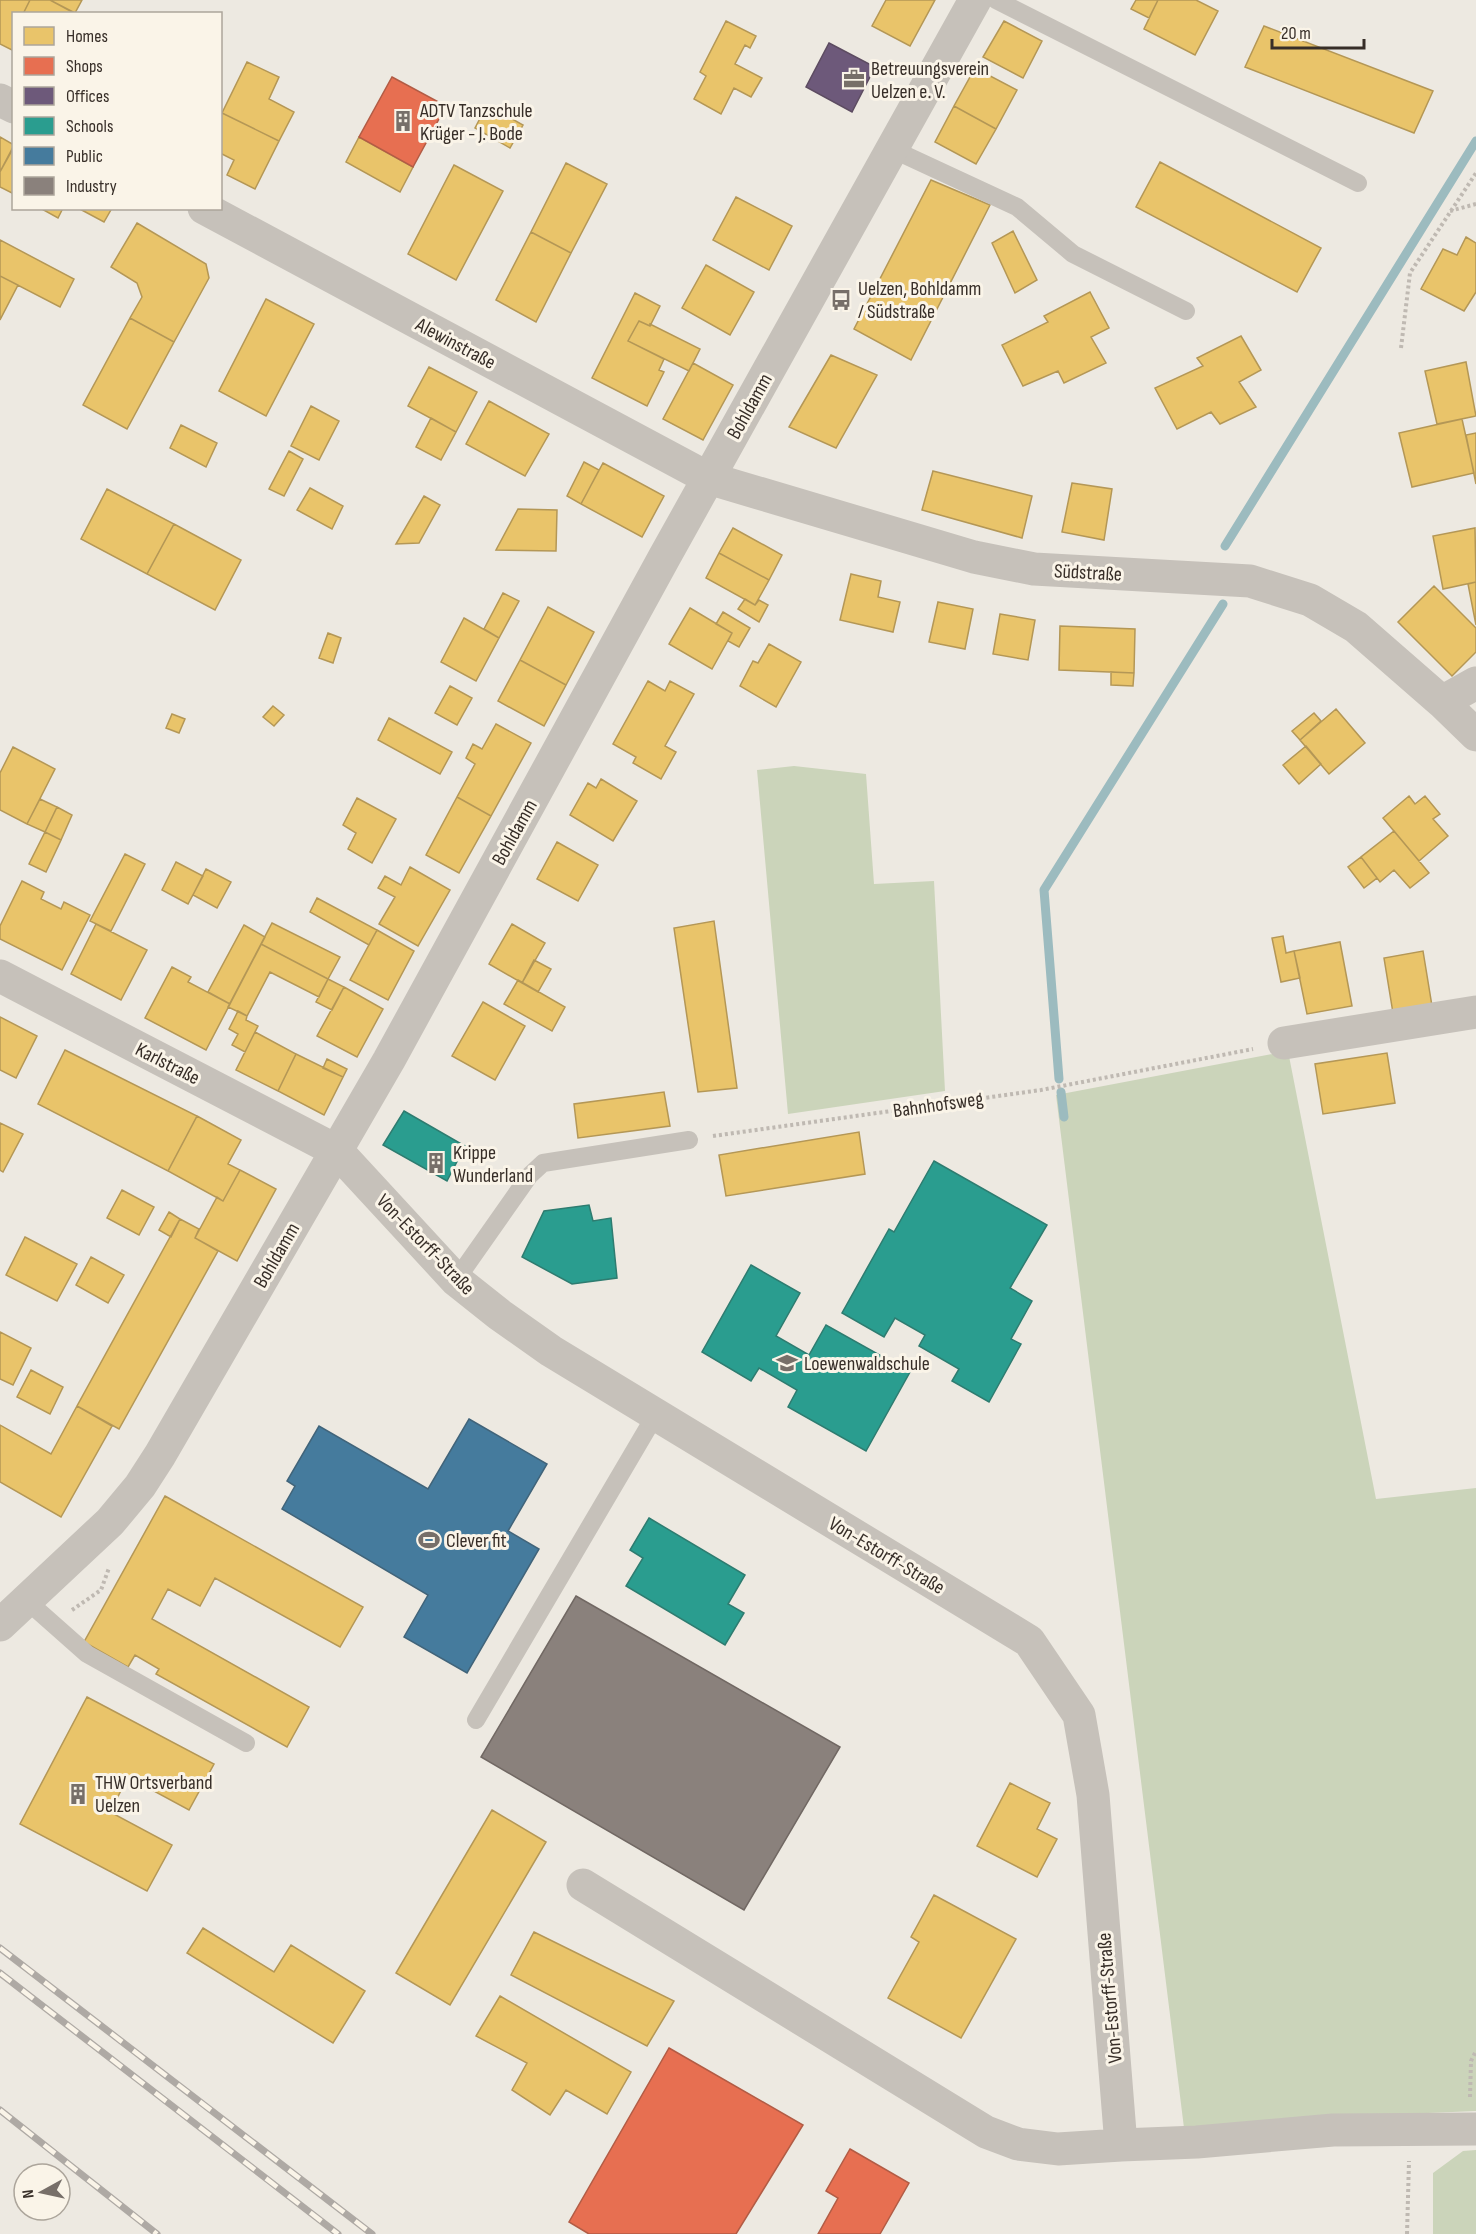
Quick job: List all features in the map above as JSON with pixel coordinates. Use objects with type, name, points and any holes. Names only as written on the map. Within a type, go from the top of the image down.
[{"type":"street","name":"Bohldamm","points":[[0,1625],[110,1522],[140,1486],[160,1455],[389,1060],[708,478],[975,0]]},
{"type":"street","name":"Alewinstraße","points":[[208,210],[708,478]]},
{"type":"street","name":"Südstraße","points":[[708,478],[974,557],[1034,569],[1250,581],[1310,600],[1356,627],[1476,735]]},
{"type":"street","points":[[1442,702],[1476,683]]},
{"type":"street","name":"Karlstraße","points":[[0,976],[337,1150]]},
{"type":"street","points":[[1284,1043],[1476,1012]]},
{"type":"street","name":"Von-Estorff-Straße","points":[[337,1150],[456,1280],[500,1316],[551,1351],[1029,1641],[1079,1715],[1093,1795],[1121,2145]]},
{"type":"street","points":[[583,1885],[986,2132],[1018,2144],[1058,2149],[1197,2142],[1333,2130],[1472,2130]]},
{"type":"lane","points":[[996,0],[1358,183]]},
{"type":"lane","points":[[892,149],[1017,207],[1073,254],[1186,311]]},
{"type":"lane","points":[[456,1280],[529,1176],[543,1163],[689,1140]]},
{"type":"lane","points":[[476,1720],[656,1414]]},
{"type":"lane","points":[[26,1600],[87,1654],[246,1743]]},
{"type":"path","points":[[1401,348],[1410,273],[1476,173]]},
{"type":"path","points":[[1450,212],[1476,204]]},
{"type":"path","name":"Bahnhofsweg","points":[[689,1140],[1041,1090],[1284,1043]]},
{"type":"path","points":[[1472,2130],[1471,2061],[1476,2051]]},
{"type":"path","points":[[1407,2234],[1410,2130]]},
{"type":"green space","points":[[794,766],[866,774],[874,884],[934,881],[945,1091],[788,1114],[757,770]]},
{"type":"green space","points":[[1288,1051],[1376,1499],[1476,1488],[1476,2111],[1333,2117],[1184,2128],[1056,1095]]},
{"type":"green space","points":[[1476,2150],[1476,2234],[1433,2234],[1433,2173],[1463,2151]]},
{"type":"building: Homes","points":[[0,0],[30,0],[24,12],[12,12],[12,50],[0,44]]},
{"type":"building: Homes","points":[[30,0],[50,0],[72,12],[24,12]]},
{"type":"building: Homes","points":[[50,0],[82,0],[76,12]]},
{"type":"building: Homes","points":[[886,0],[935,0],[910,46],[872,26]]},
{"type":"building: Homes","points":[[1136,0],[1158,0],[1149,18],[1131,9]]},
{"type":"building: Homes","points":[[1158,0],[1196,0],[1218,11],[1195,55],[1144,29]]},
{"type":"building: Homes","points":[[726,21],[756,36],[750,48],[745,45],[735,64],[762,78],[751,97],[734,88],[721,114],[694,99],[706,76],[700,72]]},
{"type":"building: Homes","points":[[1004,21],[1042,41],[1023,78],[983,57]]},
{"type":"building: Homes","points":[[1264,26],[1433,91],[1414,133],[1245,67]]},
{"type":"building: Homes","points":[[247,62],[279,77],[269,99],[294,112],[279,141],[222,113]]},
{"type":"building: Homes","points":[[975,68],[1017,90],[996,129],[954,106]]},
{"type":"building: Homes","points":[[487,105],[523,125],[510,148],[475,128]]},
{"type":"building: Homes","points":[[954,106],[996,129],[976,164],[935,142]]},
{"type":"building: Homes","points":[[222,113],[279,141],[255,189],[227,175],[234,160],[222,154]]},
{"type":"building: Homes","points":[[0,137],[12,144],[12,149],[0,172]]},
{"type":"building: Homes","points":[[359,137],[413,167],[400,192],[346,162]]},
{"type":"building: Homes","points":[[12,151],[12,193],[0,187],[0,172]]},
{"type":"building: Homes","points":[[1160,162],[1321,248],[1297,292],[1136,207]]},
{"type":"building: Homes","points":[[566,163],[607,184],[571,253],[531,232]]},
{"type":"building: Homes","points":[[454,165],[503,191],[456,280],[408,254]]},
{"type":"building: Homes","points":[[931,180],[990,205],[911,360],[854,329]]},
{"type":"building: Homes","points":[[736,197],[792,226],[769,270],[713,240]]},
{"type":"building: Homes","points":[[44,210],[62,210],[58,218]]},
{"type":"building: Homes","points":[[82,210],[111,210],[104,222]]},
{"type":"building: Homes","points":[[137,223],[206,264],[209,278],[174,342],[130,318],[142,297],[137,283],[111,267]]},
{"type":"building: Homes","points":[[1013,231],[1037,280],[1015,293],[992,243]]},
{"type":"building: Homes","points":[[531,232],[571,253],[536,322],[496,300]]},
{"type":"building: Homes","points":[[1466,237],[1476,243],[1476,292],[1464,311],[1421,289],[1443,249],[1457,255]]},
{"type":"building: Homes","points":[[0,240],[74,279],[60,307],[0,276]]},
{"type":"building: Homes","points":[[706,265],[754,292],[730,335],[682,308]]},
{"type":"building: Homes","points":[[0,276],[18,285],[0,320]]},
{"type":"building: Homes","points":[[1090,292],[1109,328],[1091,337],[1106,363],[1064,383],[1058,371],[1023,386],[1002,345],[1048,322],[1044,316]]},
{"type":"building: Homes","points":[[635,293],[660,306],[650,326],[639,321],[628,341],[664,359],[659,370],[664,372],[647,406],[592,378]]},
{"type":"building: Homes","points":[[266,299],[314,324],[266,416],[219,391]]},
{"type":"building: Homes","points":[[130,318],[174,342],[127,429],[83,405]]},
{"type":"building: Homes","points":[[639,321],[650,326],[650,324],[700,349],[689,371],[628,341]]},
{"type":"building: Homes","points":[[1241,336],[1261,370],[1239,382],[1256,407],[1220,424],[1211,412],[1177,429],[1155,388],[1203,366],[1197,358]]},
{"type":"building: Homes","points":[[831,355],[877,375],[836,448],[789,427]]},
{"type":"building: Homes","points":[[1466,362],[1476,416],[1437,424],[1425,371]]},
{"type":"building: Homes","points":[[693,363],[733,385],[703,440],[663,419]]},
{"type":"building: Homes","points":[[429,367],[477,392],[456,432],[408,406]]},
{"type":"building: Homes","points":[[489,401],[549,434],[525,476],[466,444]]},
{"type":"building: Homes","points":[[311,406],[339,421],[319,460],[291,446]]},
{"type":"building: Homes","points":[[431,418],[456,432],[441,460],[416,447]]},
{"type":"building: Homes","points":[[1462,419],[1474,473],[1412,487],[1399,433]]},
{"type":"building: Homes","points":[[181,425],[217,443],[206,467],[170,448]]},
{"type":"building: Homes","points":[[1476,433],[1476,484],[1466,435]]},
{"type":"building: Homes","points":[[289,451],[303,459],[284,496],[269,489]]},
{"type":"building: Homes","points":[[584,462],[599,470],[581,504],[567,496]]},
{"type":"building: Homes","points":[[603,463],[664,496],[642,537],[581,504]]},
{"type":"building: Homes","points":[[933,471],[1032,496],[1022,538],[922,510]]},
{"type":"building: Homes","points":[[1072,483],[1112,489],[1104,540],[1062,532]]},
{"type":"building: Homes","points":[[310,488],[343,506],[332,529],[297,510]]},
{"type":"building: Homes","points":[[107,489],[174,524],[147,574],[81,539]]},
{"type":"building: Homes","points":[[424,496],[440,505],[419,543],[396,544]]},
{"type":"building: Homes","points":[[518,509],[557,510],[556,551],[496,550]]},
{"type":"building: Homes","points":[[174,524],[241,560],[215,610],[147,574]]},
{"type":"building: Homes","points":[[733,528],[782,555],[769,580],[719,553]]},
{"type":"building: Homes","points":[[1475,528],[1476,582],[1443,589],[1433,536]]},
{"type":"building: Homes","points":[[719,553],[769,580],[755,605],[706,578]]},
{"type":"building: Homes","points":[[851,574],[881,581],[878,597],[900,602],[893,632],[840,620]]},
{"type":"building: Homes","points":[[1476,582],[1476,625],[1468,584]]},
{"type":"building: Homes","points":[[1434,586],[1476,628],[1476,652],[1452,676],[1398,622]]},
{"type":"building: Homes","points":[[503,593],[519,601],[499,638],[484,629]]},
{"type":"building: Homes","points":[[745,599],[755,605],[759,600],[768,605],[759,622],[738,609]]},
{"type":"building: Homes","points":[[938,602],[973,609],[965,649],[929,642]]},
{"type":"building: Homes","points":[[548,607],[594,632],[566,685],[520,660]]},
{"type":"building: Homes","points":[[690,608],[732,633],[712,669],[669,644]]},
{"type":"building: Homes","points":[[723,612],[750,628],[739,647],[728,641],[732,633],[716,624]]},
{"type":"building: Homes","points":[[1000,614],[1035,620],[1028,660],[993,654]]},
{"type":"building: Homes","points":[[464,618],[499,638],[476,681],[441,662]]},
{"type":"building: Homes","points":[[1060,626],[1135,629],[1134,673],[1059,670]]},
{"type":"building: Homes","points":[[328,633],[341,638],[333,663],[319,658]]},
{"type":"building: Homes","points":[[769,644],[801,662],[776,707],[740,686],[753,661],[758,663]]},
{"type":"building: Homes","points":[[520,660],[566,685],[544,726],[498,701]]},
{"type":"building: Homes","points":[[1111,672],[1134,673],[1133,686],[1111,685]]},
{"type":"building: Homes","points":[[648,681],[665,691],[670,681],[694,694],[665,746],[676,752],[661,779],[633,763],[636,757],[613,744]]},
{"type":"building: Homes","points":[[450,686],[472,698],[457,725],[435,713]]},
{"type":"building: Homes","points":[[273,706],[284,715],[274,726],[263,717]]},
{"type":"building: Homes","points":[[1336,709],[1365,743],[1329,774],[1300,740]]},
{"type":"building: Homes","points":[[1314,713],[1321,721],[1300,740],[1292,731]]},
{"type":"building: Homes","points":[[172,714],[185,719],[179,733],[166,728]]},
{"type":"building: Homes","points":[[389,718],[452,752],[440,774],[378,740]]},
{"type":"building: Homes","points":[[496,724],[531,743],[491,816],[457,797],[475,764],[466,758],[473,744],[482,749]]},
{"type":"building: Homes","points":[[1306,746],[1321,764],[1299,784],[1283,765]]},
{"type":"building: Homes","points":[[13,747],[55,769],[27,824],[0,810],[0,773]]},
{"type":"building: Homes","points":[[601,779],[637,801],[613,841],[570,815],[588,783],[596,788]]},
{"type":"building: Homes","points":[[1409,796],[1415,804],[1425,796],[1440,814],[1433,819],[1448,836],[1419,861],[1383,818]]},
{"type":"building: Homes","points":[[457,797],[491,816],[459,873],[426,855]]},
{"type":"building: Homes","points":[[357,798],[396,819],[372,863],[348,849],[356,833],[343,825]]},
{"type":"building: Homes","points":[[40,799],[57,807],[45,832],[27,824]]},
{"type":"building: Homes","points":[[57,807],[72,815],[61,840],[45,832]]},
{"type":"building: Homes","points":[[1394,831],[1429,873],[1410,888],[1394,870],[1380,882],[1361,857]]},
{"type":"building: Homes","points":[[45,832],[61,840],[46,872],[29,864]]},
{"type":"building: Homes","points":[[557,842],[598,865],[578,901],[537,879]]},
{"type":"building: Homes","points":[[125,854],[145,864],[111,931],[90,921]]},
{"type":"building: Homes","points":[[1361,857],[1377,878],[1364,888],[1348,867]]},
{"type":"building: Homes","points":[[176,862],[203,876],[188,904],[162,890]]},
{"type":"building: Homes","points":[[410,867],[450,890],[418,946],[379,924],[395,897],[378,888],[385,876],[401,885]]},
{"type":"building: Homes","points":[[206,869],[231,882],[217,908],[193,895]]},
{"type":"building: Homes","points":[[22,881],[44,892],[41,899],[61,909],[64,902],[90,915],[62,970],[0,939],[0,926]]},
{"type":"building: Homes","points":[[317,898],[377,930],[369,945],[310,912]]},
{"type":"building: Homes","points":[[714,921],[737,1088],[698,1092],[674,928]]},
{"type":"building: Homes","points":[[272,923],[340,957],[328,979],[261,944]]},
{"type":"building: Homes","points":[[96,924],[147,950],[121,1000],[71,974]]},
{"type":"building: Homes","points":[[512,924],[545,943],[522,983],[489,964]]},
{"type":"building: Homes","points":[[244,925],[265,937],[230,1004],[208,992]]},
{"type":"building: Homes","points":[[377,930],[414,951],[388,1000],[350,980]]},
{"type":"building: Homes","points":[[1283,936],[1286,953],[1294,951],[1300,978],[1281,982],[1272,938]]},
{"type":"building: Homes","points":[[1340,942],[1352,1006],[1307,1014],[1294,951]]},
{"type":"building: Homes","points":[[261,944],[328,979],[319,997],[270,972],[247,1016],[228,1007]]},
{"type":"building: Homes","points":[[1423,951],[1432,1006],[1393,1013],[1384,958]]},
{"type":"building: Homes","points":[[534,960],[551,969],[538,992],[522,983]]},
{"type":"building: Homes","points":[[172,967],[191,977],[188,982],[230,1004],[206,1050],[145,1018]]},
{"type":"building: Homes","points":[[328,979],[344,987],[332,1010],[316,1002]]},
{"type":"building: Homes","points":[[518,980],[565,1007],[552,1031],[504,1004]]},
{"type":"building: Homes","points":[[344,987],[383,1009],[357,1057],[317,1036]]},
{"type":"building: Homes","points":[[483,1002],[525,1026],[495,1080],[452,1056]]},
{"type":"building: Homes","points":[[238,1011],[247,1016],[246,1020],[258,1026],[245,1052],[232,1045],[238,1034],[229,1029]]},
{"type":"building: Homes","points":[[0,1017],[37,1036],[16,1078],[0,1070]]},
{"type":"building: Homes","points":[[255,1032],[296,1054],[278,1091],[236,1070]]},
{"type":"building: Homes","points":[[65,1050],[197,1116],[168,1171],[38,1104]]},
{"type":"building: Homes","points":[[1387,1053],[1395,1103],[1323,1114],[1315,1064]]},
{"type":"building: Homes","points":[[296,1054],[343,1077],[324,1115],[278,1091]]},
{"type":"building: Homes","points":[[327,1059],[347,1069],[343,1077],[323,1068]]},
{"type":"building: Homes","points":[[664,1092],[670,1126],[578,1138],[574,1104]]},
{"type":"building: Homes","points":[[197,1116],[241,1140],[228,1164],[240,1170],[223,1201],[168,1171]]},
{"type":"building: Homes","points":[[0,1123],[23,1134],[3,1172],[0,1170]]},
{"type":"building: Homes","points":[[859,1132],[865,1174],[726,1196],[719,1155]]},
{"type":"building: Homes","points":[[240,1170],[276,1189],[237,1261],[195,1238],[217,1197],[223,1201]]},
{"type":"building: Homes","points":[[122,1190],[154,1207],[139,1235],[107,1218]]},
{"type":"building: Homes","points":[[169,1212],[180,1219],[171,1237],[159,1230]]},
{"type":"building: Homes","points":[[180,1219],[199,1229],[195,1238],[218,1251],[119,1429],[77,1406]]},
{"type":"building: Homes","points":[[25,1237],[77,1264],[57,1301],[6,1275]]},
{"type":"building: Homes","points":[[91,1257],[124,1275],[108,1303],[76,1285]]},
{"type":"building: Homes","points":[[0,1332],[31,1348],[13,1385],[0,1379]]},
{"type":"building: Homes","points":[[31,1370],[63,1387],[50,1414],[17,1397]]},
{"type":"building: Homes","points":[[77,1406],[112,1426],[61,1517],[0,1482],[0,1425],[51,1454]]},
{"type":"building: Homes","points":[[165,1496],[363,1607],[340,1647],[215,1578],[200,1606],[168,1589],[152,1619],[309,1707],[287,1747],[156,1674],[159,1669],[135,1655],[128,1667],[84,1642]]},
{"type":"building: Homes","name":"THW Ortsverband Uelzen","points":[[87,1697],[214,1764],[189,1810],[128,1777],[110,1812],[172,1845],[147,1891],[20,1824]]},
{"type":"building: Homes","points":[[1010,1783],[1050,1803],[1037,1829],[1057,1839],[1037,1877],[977,1846]]},
{"type":"building: Homes","points":[[492,1810],[546,1842],[450,2005],[396,1973]]},
{"type":"building: Homes","points":[[934,1895],[1016,1939],[961,2038],[888,1998],[919,1942],[911,1937]]},
{"type":"building: Homes","points":[[203,1928],[274,1972],[291,1945],[365,1991],[333,2043],[187,1953]]},
{"type":"building: Homes","points":[[534,1932],[674,2001],[647,2046],[511,1975]]},
{"type":"building: Homes","points":[[500,1996],[631,2072],[607,2114],[566,2090],[550,2115],[512,2090],[527,2063],[476,2036]]},
{"type":"building: Shops","name":"ADTV Tanzschule Krüger - J. Bode","points":[[392,77],[446,106],[413,167],[359,137]]},
{"type":"building: Shops","points":[[669,2048],[803,2125],[736,2234],[589,2234],[569,2222]]},
{"type":"building: Shops","points":[[850,2149],[909,2183],[880,2234],[818,2234],[838,2198],[826,2191]]},
{"type":"building: Offices","points":[[829,43],[875,67],[852,112],[806,87]]},
{"type":"building: Schools","name":"Krippe Wunderland","points":[[404,1111],[465,1146],[447,1181],[383,1145]]},
{"type":"building: Schools","points":[[934,1161],[1047,1225],[1010,1288],[1032,1301],[1011,1339],[1021,1344],[989,1402],[952,1381],[959,1369],[919,1346],[925,1335],[895,1318],[884,1337],[842,1313],[889,1229],[894,1232]]},
{"type":"building: Schools","points":[[589,1205],[593,1221],[611,1218],[617,1278],[572,1284],[522,1257],[544,1211]]},
{"type":"building: Schools","points":[[751,1265],[800,1293],[776,1336],[809,1355],[826,1325],[910,1372],[866,1451],[788,1407],[797,1390],[759,1368],[751,1381],[702,1352]]},
{"type":"building: Schools","points":[[649,1518],[745,1575],[728,1604],[744,1613],[725,1645],[626,1586],[643,1558],[630,1550]]},
{"type":"building: Public","name":"Clever fit","points":[[469,1419],[547,1464],[508,1531],[539,1549],[467,1673],[404,1637],[428,1595],[282,1509],[295,1486],[287,1481],[319,1426],[428,1489]]},
{"type":"building: Industry","points":[[576,1596],[840,1747],[744,1910],[481,1757]]},
{"type":"waterway","points":[[1225,546],[1476,141]]},
{"type":"waterway","points":[[1059,1079],[1044,890],[1223,604]]},
{"type":"waterway","points":[[1061,1092],[1064,1117]]},
{"type":"railway","points":[[0,1948],[372,2234]]},
{"type":"railway","points":[[0,1973],[338,2234]]},
{"type":"railway","points":[[0,2110],[157,2234]]},
{"type":"place","name":"Betreuungsverein Uelzen e. V.","points":[[854,79]]},
{"type":"place","name":"ADTV Tanzschule Krüger - J. Bode","points":[[403,121]]},
{"type":"place","name":"Uelzen, Bohldamm / Südstraße","points":[[841,300]]},
{"type":"place","name":"Krippe Wunderland","points":[[436,1163]]},
{"type":"place","name":"Loewenwaldschule","points":[[787,1363]]},
{"type":"place","name":"Clever fit","points":[[429,1540]]},
{"type":"place","name":"THW Ortsverband Uelzen","points":[[78,1794]]}]
